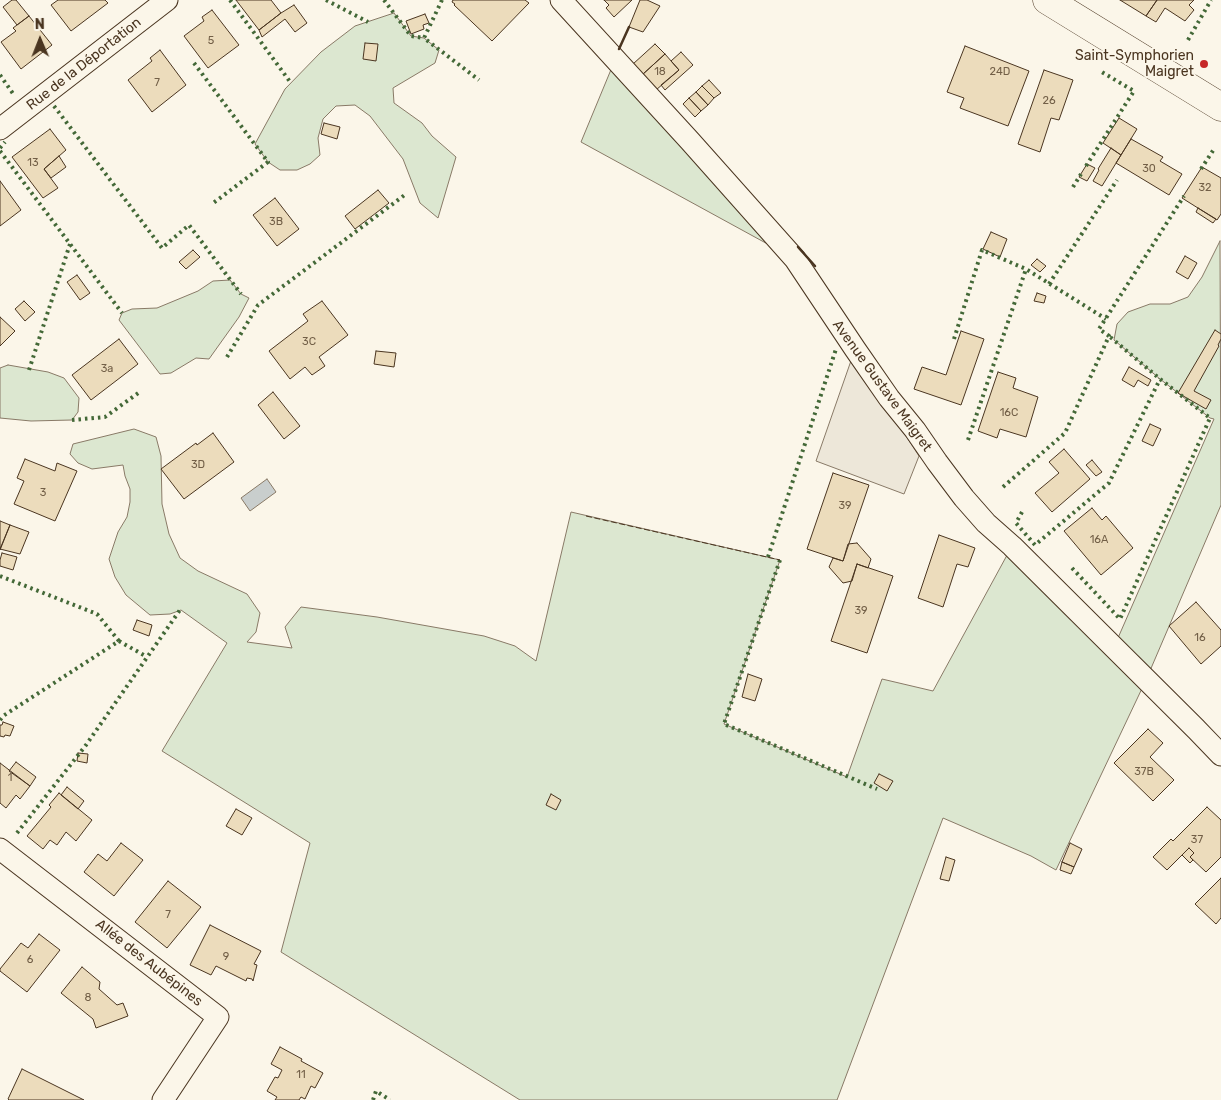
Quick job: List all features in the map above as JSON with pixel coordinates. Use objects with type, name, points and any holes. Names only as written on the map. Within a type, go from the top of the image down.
[{"type":"main road","points":[[1047,0],[1221,107]]},
{"type":"street","name":"Rue de la Déportation","points":[[0,129],[167,0]]},
{"type":"street","name":"Avenue Gustave Maigret","points":[[560,0],[690,141],[795,259],[854,349],[964,498],[986,523],[1012,546],[1221,755]]},
{"type":"street","name":"Allée des Aubépines","points":[[0,849],[218,1017],[163,1100]]},
{"type":"green space","points":[[394,13],[411,36],[424,38],[439,50],[435,63],[393,88],[394,103],[422,123],[432,136],[456,157],[438,218],[420,203],[403,159],[370,116],[355,105],[336,106],[323,119],[318,138],[320,155],[310,164],[297,170],[280,170],[268,162],[255,144],[285,89],[321,52],[355,26]]},
{"type":"green space","points":[[615,60],[795,259],[581,142]]},
{"type":"green space","points":[[1220,241],[1221,505],[1146,680],[1056,870],[1031,856],[943,818],[837,1100],[520,1100],[281,952],[310,843],[162,751],[227,643],[181,610],[170,614],[150,615],[126,595],[115,577],[109,559],[118,532],[127,517],[130,502],[130,489],[123,465],[92,469],[78,463],[70,454],[73,444],[134,429],[156,437],[161,456],[162,504],[169,534],[180,558],[198,571],[247,594],[260,613],[256,632],[247,642],[292,648],[285,627],[301,607],[377,617],[484,636],[515,646],[536,661],[571,512],[780,560],[724,724],[847,777],[882,679],[933,691],[1012,546],[1114,647],[1214,419],[1210,418],[1160,379],[1114,340],[1117,324],[1128,312],[1150,304],[1170,304],[1188,297],[1202,277]]},
{"type":"green space","points":[[230,280],[241,294],[249,298],[239,317],[209,359],[196,358],[171,373],[160,374],[119,320],[122,313],[132,309],[157,308],[198,291],[213,281]]},
{"type":"green space","points":[[8,365],[48,372],[64,378],[79,398],[78,412],[72,420],[31,421],[0,418],[0,368]]},
{"type":"shaded area","points":[[853,355],[919,456],[904,494],[816,461]]},
{"type":"shaded area","points":[[267,479],[276,492],[250,511],[241,498]]},
{"type":"building","points":[[12,0],[16,0],[29,16],[17,25],[3,7]]},
{"type":"building","points":[[58,0],[105,0],[108,3],[71,31],[51,5]]},
{"type":"building","points":[[236,0],[271,0],[281,13],[259,30]]},
{"type":"building","points":[[453,0],[525,0],[529,3],[492,41],[454,5]]},
{"type":"building","points":[[604,0],[632,0],[614,17],[606,8],[609,5]]},
{"type":"building","points":[[640,0],[647,0],[660,6],[643,32],[629,27]]},
{"type":"building","points":[[1120,0],[1157,0],[1146,16]]},
{"type":"building","points":[[1157,0],[1194,0],[1189,5],[1194,10],[1185,21],[1165,8],[1156,22],[1146,16]]},
{"type":"building","points":[[294,5],[307,23],[295,32],[285,19],[262,37],[259,30]]},
{"type":"building","points":[[212,10],[239,45],[208,68],[184,36],[204,21],[202,17]]},
{"type":"building","points":[[425,14],[429,23],[423,25],[424,29],[411,34],[406,21]]},
{"type":"building","points":[[29,16],[52,45],[21,69],[1,42],[16,31],[13,28]]},
{"type":"building","points":[[365,43],[378,44],[376,61],[363,59]]},
{"type":"building","points":[[655,44],[665,54],[642,75],[633,64]]},
{"type":"building","points":[[965,46],[1029,71],[1008,126],[960,108],[964,98],[947,92]]},
{"type":"building","points":[[160,50],[186,85],[152,112],[128,80],[152,61],[150,58]]},
{"type":"building","points":[[681,52],[693,65],[665,90],[661,85],[679,70],[671,61]]},
{"type":"building","points":[[665,54],[679,70],[656,90],[642,75]]},
{"type":"building","points":[[1044,70],[1073,80],[1059,120],[1051,118],[1040,152],[1018,144]]},
{"type":"building","points":[[709,80],[721,93],[714,98],[702,86]]},
{"type":"building","points":[[702,86],[714,98],[708,105],[696,92]]},
{"type":"building","points":[[696,92],[708,105],[701,111],[689,98]]},
{"type":"building","points":[[689,98],[701,111],[695,117],[683,104]]},
{"type":"building","points":[[1119,118],[1137,129],[1121,155],[1103,143]]},
{"type":"building","points":[[324,123],[340,127],[337,139],[321,134]]},
{"type":"building","points":[[50,129],[66,150],[44,169],[58,188],[43,198],[12,157]]},
{"type":"building","points":[[1131,139],[1163,157],[1160,161],[1182,174],[1169,195],[1116,163]]},
{"type":"building","points":[[1111,148],[1121,155],[1102,186],[1093,181]]},
{"type":"building","points":[[59,156],[66,167],[51,178],[44,169]]},
{"type":"building","points":[[1087,164],[1095,168],[1087,181],[1079,177]]},
{"type":"building","points":[[1202,167],[1221,178],[1221,214],[1217,220],[1182,198]]},
{"type":"building","points":[[0,181],[21,210],[0,226]]},
{"type":"building","points":[[378,190],[389,203],[355,229],[345,216]]},
{"type":"building","points":[[275,198],[299,229],[277,246],[253,215]]},
{"type":"building","points":[[1198,208],[1216,219],[1213,223],[1196,212]]},
{"type":"building","points":[[991,232],[1007,239],[1000,257],[983,249]]},
{"type":"building","points":[[193,250],[200,257],[186,269],[179,262]]},
{"type":"building","points":[[1185,256],[1197,263],[1188,279],[1176,272]]},
{"type":"building","points":[[1037,259],[1046,266],[1040,272],[1031,265]]},
{"type":"building","points":[[77,275],[90,293],[80,300],[67,282]]},
{"type":"building","points":[[1037,293],[1046,296],[1044,303],[1034,301]]},
{"type":"building","points":[[24,301],[35,312],[25,321],[15,309]]},
{"type":"building","points":[[322,301],[348,335],[319,357],[325,366],[312,375],[305,367],[290,379],[269,351],[308,321],[303,314]]},
{"type":"building","points":[[0,317],[15,331],[0,346]]},
{"type":"building","points":[[1215,330],[1221,334],[1219,346],[1194,391],[1211,400],[1206,409],[1178,393]]},
{"type":"building","points":[[961,331],[984,339],[961,405],[914,389],[922,367],[946,375]]},
{"type":"building","points":[[119,339],[138,364],[91,400],[72,375]]},
{"type":"building","points":[[376,351],[396,353],[394,367],[374,364]]},
{"type":"building","points":[[1129,367],[1151,380],[1148,386],[1138,380],[1134,387],[1122,380]]},
{"type":"building","points":[[998,372],[1016,378],[1013,388],[1038,397],[1026,437],[1000,429],[997,438],[978,431]]},
{"type":"building","points":[[273,392],[300,426],[284,439],[258,405]]},
{"type":"building","points":[[1150,424],[1161,429],[1153,446],[1142,441]]},
{"type":"building","points":[[213,433],[234,462],[184,499],[161,469]]},
{"type":"building","points":[[1064,449],[1090,479],[1052,512],[1035,493],[1059,473],[1049,462]]},
{"type":"building","points":[[25,459],[55,471],[57,463],[77,471],[55,521],[14,504],[24,481],[17,478]]},
{"type":"building","points":[[1092,460],[1102,472],[1096,476],[1086,465]]},
{"type":"building","points":[[833,473],[869,485],[843,561],[807,549]]},
{"type":"building","points":[[1092,508],[1102,520],[1106,516],[1133,548],[1101,575],[1064,531]]},
{"type":"building","points":[[0,521],[10,525],[0,550]]},
{"type":"building","points":[[10,525],[29,532],[20,554],[0,549]]},
{"type":"building","points":[[939,535],[975,548],[968,567],[957,564],[943,607],[918,598]]},
{"type":"building","points":[[857,543],[871,559],[868,568],[857,564],[852,581],[843,583],[829,567],[833,558],[843,561],[848,544]]},
{"type":"building","points":[[2,553],[17,557],[13,570],[0,566]]},
{"type":"building","points":[[857,564],[893,576],[867,653],[831,641]]},
{"type":"building","points":[[1196,602],[1221,630],[1221,646],[1201,664],[1169,626]]},
{"type":"building","points":[[137,620],[152,625],[149,636],[133,630]]},
{"type":"building","points":[[748,674],[762,679],[755,701],[742,697]]},
{"type":"building","points":[[3,722],[14,726],[10,736],[0,736],[0,725]]},
{"type":"building","points":[[1148,729],[1163,743],[1150,757],[1174,780],[1153,801],[1114,763]]},
{"type":"building","points":[[78,753],[88,754],[87,763],[77,761]]},
{"type":"building","points":[[16,762],[36,777],[30,786],[9,771]]},
{"type":"building","points":[[0,763],[30,786],[20,799],[16,795],[6,808],[0,803]]},
{"type":"building","points":[[879,774],[893,781],[887,791],[874,783]]},
{"type":"building","points":[[67,787],[84,801],[78,809],[61,795]]},
{"type":"building","points":[[59,793],[92,820],[76,841],[66,832],[57,845],[50,840],[43,849],[27,836],[51,807],[49,805]]},
{"type":"building","points":[[551,794],[561,800],[556,810],[546,805]]},
{"type":"building","points":[[1207,807],[1221,820],[1221,857],[1206,872],[1190,857],[1194,853],[1189,848],[1167,870],[1153,857],[1171,839],[1173,841]]},
{"type":"building","points":[[236,809],[252,818],[242,835],[226,826]]},
{"type":"building","points":[[121,843],[143,860],[114,896],[84,872],[98,854],[107,861]]},
{"type":"building","points":[[1070,843],[1082,849],[1074,867],[1062,862]]},
{"type":"building","points":[[1189,848],[1194,853],[1190,857],[1193,860],[1190,863],[1182,855]]},
{"type":"building","points":[[946,857],[955,860],[949,881],[940,879]]},
{"type":"building","points":[[1062,862],[1074,867],[1071,874],[1060,870]]},
{"type":"building","points":[[1221,878],[1221,918],[1216,924],[1195,904]]},
{"type":"building","points":[[168,881],[201,907],[167,948],[135,922]]},
{"type":"building","points":[[210,925],[261,951],[254,964],[257,965],[253,981],[247,978],[246,981],[216,966],[211,975],[190,965]]},
{"type":"building","points":[[39,934],[60,950],[27,992],[0,971],[0,969],[21,943],[28,948]]},
{"type":"building","points":[[82,967],[100,982],[99,989],[117,1005],[123,1003],[128,1016],[96,1028],[93,1019],[61,993]]},
{"type":"building","points":[[280,1047],[323,1073],[315,1088],[311,1086],[305,1099],[301,1097],[299,1100],[275,1100],[277,1097],[267,1091],[275,1077],[278,1078],[282,1070],[271,1064]]},
{"type":"building","points":[[22,1069],[84,1100],[9,1100]]},
{"type":"hedge","points":[[230,0],[291,83]]},
{"type":"hedge","points":[[326,0],[368,22]]},
{"type":"hedge","points":[[384,0],[411,36],[424,38]]},
{"type":"hedge","points":[[442,0],[424,38],[479,80]]},
{"type":"hedge","points":[[1188,40],[1211,0]]},
{"type":"hedge","points":[[194,63],[268,162],[212,204]]},
{"type":"hedge","points":[[1086,166],[1134,91],[1100,71]]},
{"type":"hedge","points":[[0,75],[14,95]]},
{"type":"hedge","points":[[54,106],[162,248],[189,225],[241,294]]},
{"type":"hedge","points":[[0,148],[5,142]]},
{"type":"hedge","points":[[1201,169],[1214,149]]},
{"type":"hedge","points":[[0,151],[122,313]]},
{"type":"hedge","points":[[1073,187],[1081,174]]},
{"type":"hedge","points":[[1049,284],[1117,180]]},
{"type":"hedge","points":[[227,357],[258,305],[406,194]]},
{"type":"hedge","points":[[1003,487],[1065,433],[1109,336],[1099,329],[1184,196]]},
{"type":"hedge","points":[[29,370],[70,244]]},
{"type":"hedge","points":[[954,339],[982,250],[1026,269],[1106,319]]},
{"type":"hedge","points":[[968,440],[1026,269]]},
{"type":"hedge","points":[[1072,568],[1120,619],[1210,418],[1109,336]]},
{"type":"hedge","points":[[768,557],[836,349]]},
{"type":"hedge","points":[[1022,512],[1016,523],[1035,545],[1109,483],[1160,379]]},
{"type":"hedge","points":[[72,420],[105,417],[141,391]]},
{"type":"hedge","points":[[780,560],[724,724],[877,789]]},
{"type":"hedge","points":[[0,576],[97,614],[119,641]]},
{"type":"hedge","points":[[17,833],[86,745],[180,610]]},
{"type":"hedge","points":[[0,720],[3,716],[119,641],[147,657]]},
{"type":"hedge","points":[[373,1100],[376,1091],[390,1100]]},
{"type":"fence","points":[[586,516],[780,560]]},
{"type":"wall","points":[[619,49],[629,27]]},
{"type":"wall","points":[[798,247],[815,266]]},
{"type":"place","name":"Saint-Symphorien Maigret","points":[[1204,64]]}]
